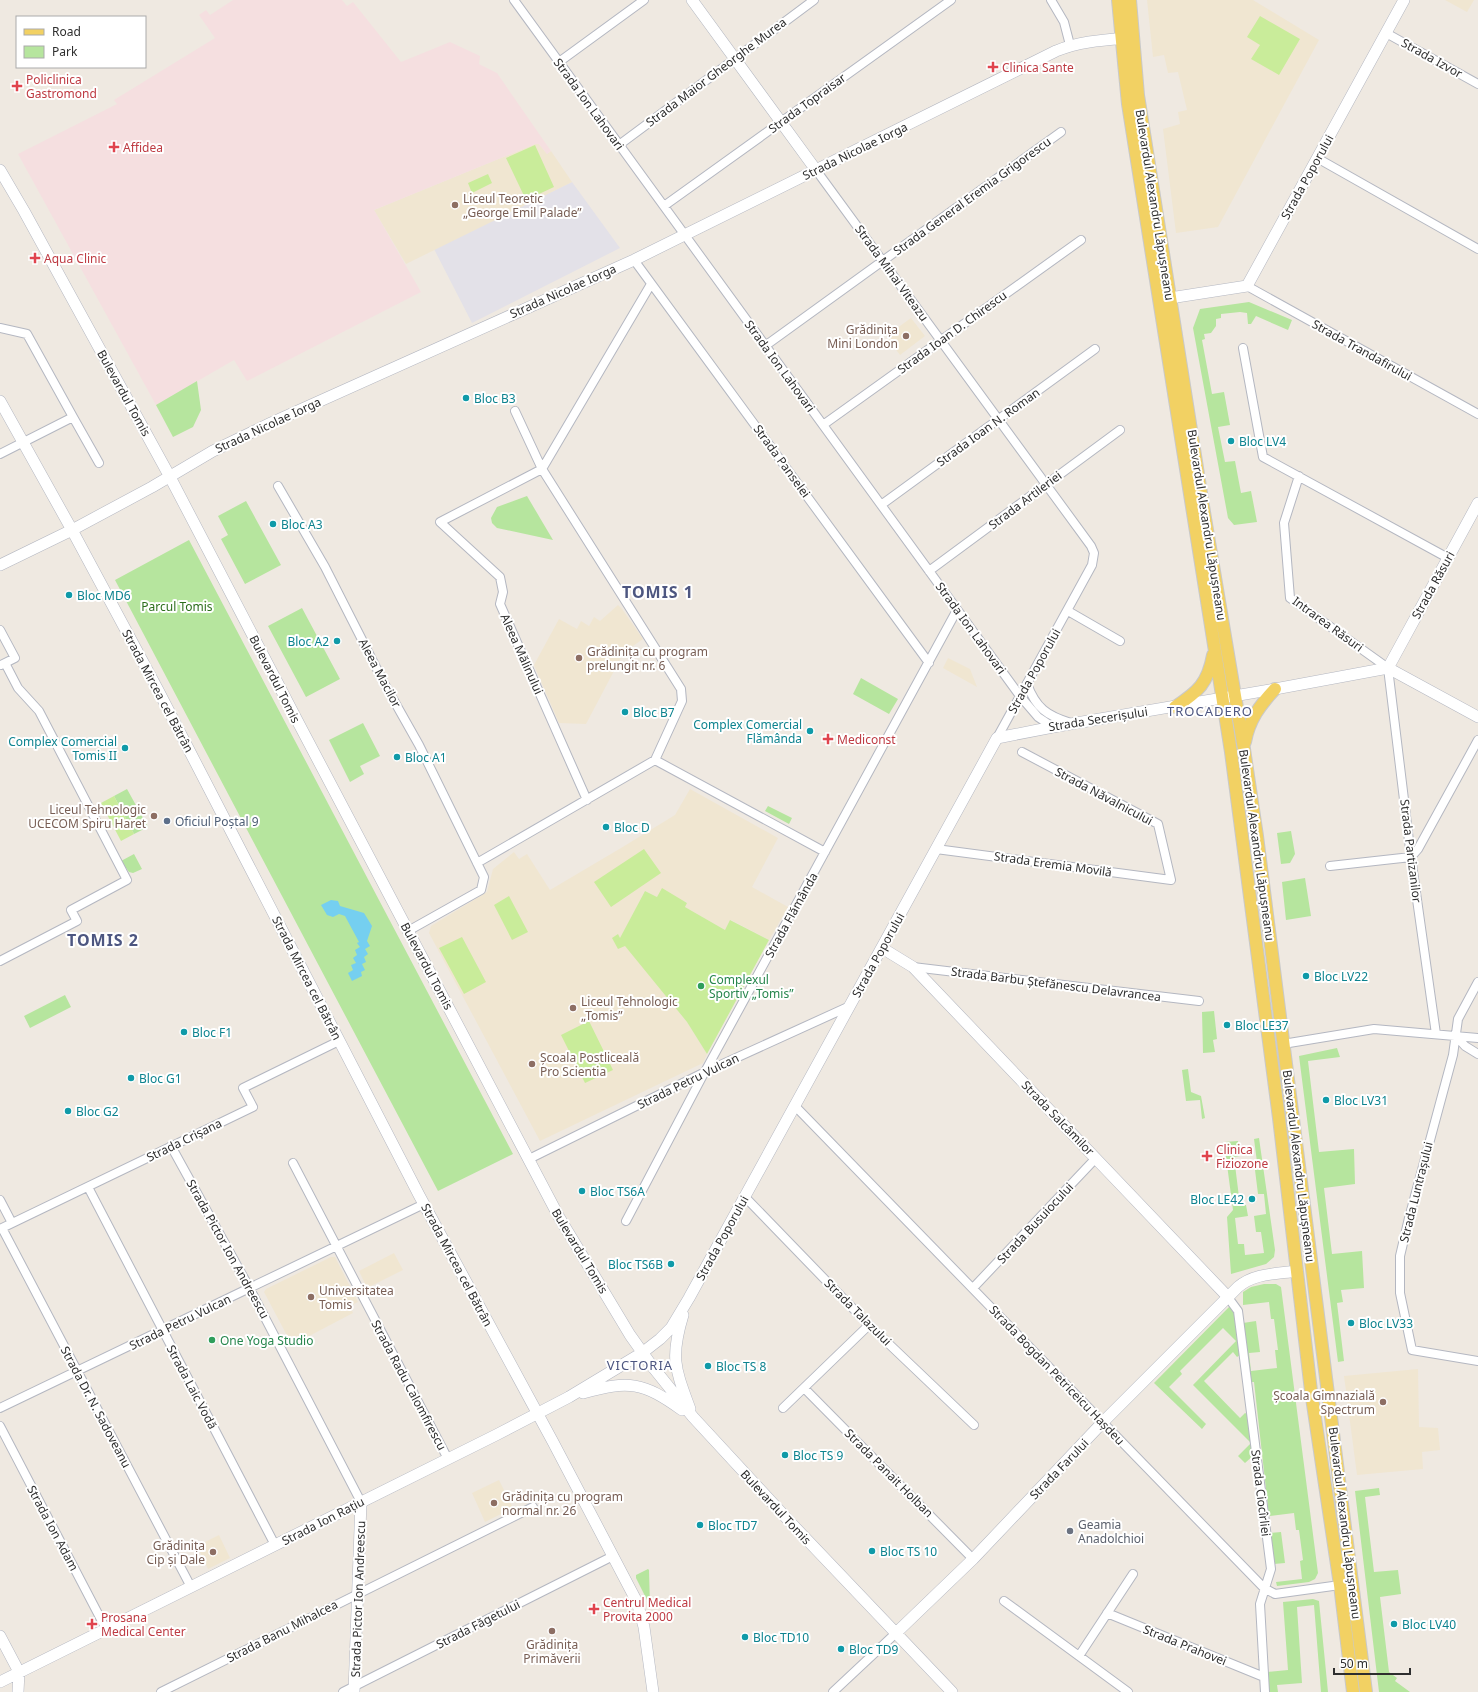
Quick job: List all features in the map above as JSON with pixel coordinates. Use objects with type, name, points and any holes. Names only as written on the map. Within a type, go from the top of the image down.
[{"type":"main road","name":"Bulevardul Alexandru Lăpușneanu","points":[[1118,0],[1138,95],[1204,512],[1244,750],[1366,1692]]},
{"type":"main road","name":"Bulevardul Alexandru Lăpușneanu","points":[[1130,0],[1127,38],[1129,112],[1215,648],[1248,876],[1311,1391],[1340,1585],[1353,1692]]},
{"type":"main road","points":[[1175,707],[1191,697],[1204,683],[1212,664],[1215,648]]},
{"type":"main road","points":[[1244,750],[1249,725],[1275,689]]},
{"type":"street","name":"Strada Ion Lahovari","points":[[514,0],[1020,696],[1038,717],[1052,726]]},
{"type":"street","points":[[559,62],[644,0]]},
{"type":"street","name":"Strada Mihai Viteazu","points":[[692,0],[1091,546]]},
{"type":"street","name":"Strada Maior Gheorghe Murea","points":[[619,145],[814,0]]},
{"type":"street","name":"Strada Topraisar","points":[[664,206],[951,0]]},
{"type":"street","points":[[1051,0],[1064,22],[1070,45]]},
{"type":"street","name":"Strada Poporului","points":[[1247,286],[1404,0]]},
{"type":"street","name":"Strada Izvor","points":[[1386,33],[1478,84]]},
{"type":"street","name":"Strada Nicolae Iorga","points":[[0,565],[72,530],[213,451],[271,423],[634,260],[1070,45],[1091,41],[1127,38]]},
{"type":"street","name":"Strada General Eremia Grigorescu","points":[[765,346],[1061,132]]},
{"type":"street","points":[[1317,158],[1478,249]]},
{"type":"street","name":"Bulevardul Tomis","points":[[0,170],[170,476],[559,1217],[642,1353],[693,1417],[791,1523],[952,1692]]},
{"type":"street","name":"Strada Ioan D. Chirescu","points":[[823,425],[1081,240]]},
{"type":"street","name":"Strada Panselei","points":[[634,260],[929,663]]},
{"type":"street","points":[[542,469],[651,284]]},
{"type":"street","points":[[1170,298],[1247,286]]},
{"type":"street","name":"Strada Trandafirului","points":[[1247,286],[1478,414]]},
{"type":"street","points":[[0,328],[27,334],[99,463]]},
{"type":"street","points":[[1243,348],[1263,457],[1448,558]]},
{"type":"street","name":"Strada Ioan N. Roman","points":[[881,505],[1095,349]]},
{"type":"street","name":"Strada Mircea cel Bătrân","points":[[0,401],[72,530],[169,711],[424,1204],[538,1414],[637,1602],[644,1627],[653,1692]]},
{"type":"street","points":[[408,931],[481,890],[484,877],[476,863],[655,760],[682,701],[681,690],[542,469],[515,411]]},
{"type":"street","points":[[0,454],[73,417]]},
{"type":"street","name":"Strada Artileriei","points":[[929,571],[1120,430]]},
{"type":"street","name":"Aleea Mălinului","points":[[542,469],[440,522],[500,577],[503,592],[500,604],[587,800]]},
{"type":"street","name":"Intrarea Răsuri","points":[[1299,476],[1284,523],[1290,598],[1388,668]]},
{"type":"street","name":"Aleea Macilor","points":[[278,486],[325,567],[384,683],[419,745],[476,863]]},
{"type":"street","name":"Strada Răsuri","points":[[1388,668],[1478,503]]},
{"type":"street","name":"Strada Poporului","points":[[642,1353],[671,1328],[689,1298],[1068,611],[1092,565],[1094,553],[1091,546]]},
{"type":"street","name":"Strada Flămânda","points":[[626,1222],[705,1072],[957,610]]},
{"type":"street","points":[[1068,611],[1120,641]]},
{"type":"street","points":[[0,630],[15,658],[2,664],[18,688],[39,711],[127,880],[71,910],[77,920],[0,961]]},
{"type":"street","points":[[1388,668],[1478,717]]},
{"type":"street","name":"Strada Secerișului","points":[[997,738],[1052,726],[1175,707],[1388,668]]},
{"type":"street","name":"Strada Partizanilor","points":[[1388,668],[1411,857],[1436,1034]]},
{"type":"street","points":[[1027,684],[1038,705],[1056,719],[1072,723]]},
{"type":"street","points":[[1330,866],[1411,857],[1418,849],[1478,740]]},
{"type":"street","name":"Strada Năvalnicului","points":[[1022,752],[1158,824],[1170,880]]},
{"type":"street","points":[[655,760],[825,852]]},
{"type":"street","name":"Strada Eremia Movilă","points":[[936,849],[1170,880]]},
{"type":"street","name":"Strada Salcâmilor","points":[[882,948],[913,967],[1227,1296]]},
{"type":"street","name":"Strada Barbu Ștefănescu Delavrancea","points":[[913,967],[1198,1001]]},
{"type":"street","name":"Strada Luntrașului","points":[[1478,982],[1458,1019],[1453,1055],[1400,1256],[1400,1294],[1412,1350],[1478,1360]]},
{"type":"street","name":"Strada Petru Vulcan","points":[[529,1159],[705,1072],[850,1006]]},
{"type":"street","points":[[1283,1044],[1374,1029],[1478,1038]]},
{"type":"street","points":[[1455,1035],[1465,1046],[1478,1054]]},
{"type":"street","name":"Strada Crișana","points":[[1,1228],[253,1108],[243,1088],[339,1041]]},
{"type":"street","name":"Strada Bogdan Petriceicu Hașdeu","points":[[795,1106],[1264,1588],[1275,1594],[1340,1585]]},
{"type":"street","name":"Strada Pictor Ion Andreescu","points":[[171,1146],[250,1289],[361,1502],[355,1689]]},
{"type":"street","name":"Strada Busuiocului","points":[[973,1288],[1096,1158]]},
{"type":"street","name":"Strada Radu Calomfirescu","points":[[293,1163],[448,1459]]},
{"type":"street","name":"Strada Laic Vodă","points":[[88,1187],[275,1545]]},
{"type":"street","name":"Strada Talazului","points":[[745,1197],[869,1325],[974,1425]]},
{"type":"street","points":[[0,1200],[12,1223]]},
{"type":"street","name":"Strada Petru Vulcan","points":[[0,1408],[424,1204]]},
{"type":"street","name":"Strada Dr. N. Sadoveanu","points":[[1,1228],[191,1587]]},
{"type":"street","name":"Strada Farului","points":[[833,1692],[973,1559],[1103,1422],[1227,1296],[1249,1278],[1297,1271]]},
{"type":"street","name":"Strada Ciocîrliei","points":[[1227,1296],[1238,1311],[1271,1569],[1260,1604],[1265,1692]]},
{"type":"street","points":[[689,1298],[678,1333],[674,1353],[678,1376],[693,1417]]},
{"type":"street","points":[[783,1408],[869,1325]]},
{"type":"street","name":"Strada Ion Rațiu","points":[[0,1682],[538,1414],[642,1353]]},
{"type":"street","points":[[569,1397],[619,1385],[634,1386],[660,1394],[693,1417]]},
{"type":"street","name":"Strada Panait Holban","points":[[804,1388],[973,1559]]},
{"type":"street","name":"Strada Ion Adam","points":[[0,1426],[106,1629]]},
{"type":"street","name":"Strada Banu Mihalcea","points":[[161,1692],[533,1506]]},
{"type":"street","name":"Strada Făgetului","points":[[342,1692],[355,1689],[613,1556]]},
{"type":"street","points":[[1079,1656],[1133,1574]]},
{"type":"street","points":[[1004,1601],[1128,1692]]},
{"type":"street","name":"Strada Prahovei","points":[[1107,1613],[1264,1677]]},
{"type":"street","points":[[0,1636],[19,1672],[18,1692]]},
{"type":"shaded area","points":[[233,0],[342,0],[347,6],[353,2],[401,62],[450,42],[480,56],[479,64],[497,73],[551,151],[547,154],[539,144],[535,144],[374,210],[421,292],[247,381],[234,360],[156,405],[18,154],[117,104],[114,100],[215,38],[199,15],[206,10],[210,15]]},
{"type":"shaded area","points":[[1147,0],[1253,0],[1319,40],[1218,227],[1176,233],[1163,129],[1180,124],[1178,112],[1187,110],[1178,72],[1168,73],[1164,55],[1153,57]]},
{"type":"shaded area","points":[[1445,0],[1474,0],[1467,12]]},
{"type":"shaded area","name":"Liceul Teoretic „George Emil Palade”","points":[[535,144],[539,144],[547,154],[551,151],[572,182],[406,264],[374,210]]},
{"type":"shaded area","points":[[572,182],[620,248],[472,323],[434,249]]},
{"type":"shaded area","name":"Grădinița Mini London","points":[[911,318],[925,336],[900,355],[886,336]]},
{"type":"shaded area","name":"Grădinița cu program prelungit nr. 6","points":[[618,605],[643,639],[624,652],[586,724],[559,723],[534,665],[559,619],[577,629],[581,621],[589,626],[594,617],[600,621]]},
{"type":"shaded area","points":[[948,658],[970,669],[977,687],[943,668]]},
{"type":"shaded area","points":[[690,789],[778,838],[752,887],[788,907],[769,940],[731,920],[725,930],[685,907],[687,902],[657,897],[645,891],[620,939],[618,949],[625,945],[687,1022],[707,1054],[703,1063],[540,1141],[429,933],[431,926],[487,892],[493,869],[514,852],[519,859],[527,854],[550,890],[675,815]]},
{"type":"shaded area","points":[[394,1253],[403,1270],[367,1288],[359,1271]]},
{"type":"shaded area","name":"Universitatea Tomis","points":[[331,1257],[335,1257],[358,1302],[350,1306],[353,1313],[292,1345],[264,1292],[266,1289]]},
{"type":"shaded area","name":"Școala Gimnazială Spectrum","points":[[1418,1369],[1419,1427],[1438,1428],[1440,1450],[1422,1452],[1423,1469],[1357,1475],[1344,1376]]},
{"type":"shaded area","name":"Grădinița cu program normal nr. 26","points":[[499,1480],[513,1508],[485,1522],[472,1493]]},
{"type":"shaded area","name":"Grădinița Cip și Dale","points":[[219,1535],[230,1558],[208,1569],[197,1546]]},
{"type":"green space","points":[[1260,16],[1300,39],[1279,75],[1251,59],[1260,45],[1247,37]]},
{"type":"green space","points":[[535,145],[554,187],[526,200],[506,158]]},
{"type":"green space","points":[[488,174],[492,183],[472,193],[468,183]]},
{"type":"green space","points":[[1249,302],[1292,320],[1288,330],[1256,316],[1251,324],[1248,324],[1247,313],[1240,312],[1221,314],[1221,318],[1216,319],[1216,326],[1211,333],[1204,334],[1205,339],[1202,340],[1212,394],[1224,392],[1230,425],[1218,427],[1225,462],[1235,461],[1241,493],[1251,491],[1257,522],[1234,525],[1228,518],[1193,328],[1200,309]]},
{"type":"green space","points":[[197,381],[201,410],[193,427],[173,437],[156,405]]},
{"type":"green space","points":[[527,496],[553,540],[497,528],[492,523],[491,518],[497,507]]},
{"type":"green space","points":[[246,501],[281,565],[245,584],[221,539],[228,535],[218,516]]},
{"type":"green space","name":"Parcul Tomis","points":[[189,540],[513,1154],[438,1191],[115,580]]},
{"type":"green space","points":[[302,608],[340,679],[306,697],[268,626]]},
{"type":"green space","points":[[861,678],[898,699],[889,714],[853,694]]},
{"type":"green space","points":[[363,723],[380,756],[360,766],[364,774],[350,782],[329,740]]},
{"type":"green space","points":[[127,789],[148,827],[134,834],[114,796]]},
{"type":"green space","points":[[114,796],[134,834],[121,841],[101,803]]},
{"type":"green space","points":[[768,806],[792,818],[789,824],[765,811]]},
{"type":"green space","points":[[1291,831],[1295,854],[1290,863],[1281,864],[1277,833]]},
{"type":"green space","points":[[644,849],[661,873],[611,907],[594,882]]},
{"type":"green space","points":[[134,854],[142,869],[133,873],[129,872],[121,861]]},
{"type":"green space","points":[[1305,878],[1311,916],[1286,920],[1282,882]]},
{"type":"green space","name":"Complexul Sportiv „Tomis”","points":[[662,888],[687,903],[685,907],[725,930],[730,920],[769,940],[707,1054],[687,1022],[625,946],[618,949],[612,938],[618,934],[620,938],[645,891],[657,897]]},
{"type":"green space","points":[[509,896],[528,932],[512,940],[494,905]]},
{"type":"green space","points":[[462,937],[486,982],[464,994],[439,948]]},
{"type":"green space","points":[[65,995],[71,1007],[30,1028],[24,1016]]},
{"type":"green space","points":[[1214,1011],[1217,1039],[1213,1040],[1215,1052],[1203,1053],[1202,1012]]},
{"type":"green space","points":[[589,1021],[613,1070],[585,1083],[561,1035]]},
{"type":"green space","points":[[1337,1048],[1340,1057],[1308,1061],[1319,1152],[1354,1149],[1355,1184],[1324,1188],[1332,1254],[1362,1251],[1364,1288],[1341,1290],[1343,1302],[1337,1303],[1344,1361],[1338,1362],[1299,1056]]},
{"type":"green space","points":[[1188,1069],[1191,1092],[1201,1096],[1205,1118],[1202,1119],[1200,1100],[1186,1101],[1182,1070]]},
{"type":"green space","points":[[1259,1138],[1275,1250],[1274,1257],[1266,1264],[1231,1274],[1227,1217],[1233,1210],[1224,1142],[1238,1141],[1240,1156],[1234,1157],[1240,1205],[1246,1205],[1248,1216],[1235,1218],[1238,1244],[1244,1244],[1245,1255],[1264,1253],[1261,1232],[1256,1232],[1254,1216],[1266,1214],[1264,1194],[1258,1194],[1254,1162],[1257,1162],[1254,1139]]},
{"type":"green space","points":[[1264,1284],[1276,1284],[1281,1287],[1318,1573],[1315,1579],[1309,1582],[1277,1586],[1276,1582],[1302,1579],[1300,1561],[1303,1560],[1299,1530],[1296,1530],[1294,1513],[1269,1516],[1254,1382],[1251,1382],[1243,1323],[1256,1321],[1260,1352],[1249,1353],[1251,1371],[1277,1368],[1275,1350],[1278,1350],[1274,1319],[1271,1319],[1269,1302],[1243,1305],[1243,1292],[1251,1287]]},
{"type":"green space","points":[[1230,1306],[1235,1312],[1240,1355],[1237,1357],[1233,1352],[1204,1381],[1240,1418],[1245,1413],[1247,1414],[1254,1455],[1245,1463],[1238,1456],[1251,1443],[1193,1385],[1236,1341],[1223,1328],[1180,1371],[1182,1374],[1169,1387],[1206,1424],[1202,1429],[1154,1383]]},
{"type":"green space","points":[[1379,1488],[1380,1495],[1365,1497],[1374,1572],[1398,1570],[1401,1594],[1380,1597],[1389,1672],[1397,1678],[1395,1681],[1410,1692],[1379,1692],[1355,1491]]},
{"type":"green space","points":[[1281,1532],[1285,1563],[1274,1564],[1270,1533]]},
{"type":"green space","points":[[648,1569],[650,1606],[636,1578],[636,1575]]},
{"type":"green space","points":[[1313,1599],[1319,1601],[1328,1692],[1321,1692],[1314,1605],[1297,1607],[1302,1683],[1277,1685],[1278,1692],[1269,1692],[1267,1672],[1288,1670],[1283,1602]]},
{"type":"water","points":[[331,900],[338,901],[340,906],[364,913],[372,926],[367,941],[370,946],[365,949],[368,954],[364,957],[366,962],[362,964],[365,970],[361,972],[362,976],[352,981],[348,973],[353,970],[351,965],[356,963],[353,958],[357,955],[355,950],[360,947],[357,943],[359,942],[345,916],[339,914],[333,917],[327,915],[321,905]]},
{"type":"place","name":"Clinica Sante","points":[[993,67]]},
{"type":"place","name":"Policlinica Gastromond","points":[[17,86]]},
{"type":"place","name":"Affidea","points":[[114,147]]},
{"type":"place","name":"Liceul Teoretic „George Emil Palade”","points":[[455,205]]},
{"type":"place","name":"Aqua Clinic","points":[[35,258]]},
{"type":"place","name":"Grădinița Mini London","points":[[906,336]]},
{"type":"place","name":"Bloc B3","points":[[466,398]]},
{"type":"place","name":"Bloc LV4","points":[[1231,441]]},
{"type":"place","name":"Bloc A3","points":[[273,524]]},
{"type":"place","name":"Bloc MD6","points":[[69,595]]},
{"type":"place","name":"Bloc A2","points":[[337,641]]},
{"type":"place","name":"Grădinița cu program prelungit nr. 6","points":[[579,658]]},
{"type":"place","name":"Bloc B7","points":[[625,712]]},
{"type":"place","name":"Complex Comercial Flămânda","points":[[810,731]]},
{"type":"place","name":"Mediconst","points":[[828,739]]},
{"type":"place","name":"Complex Comercial Tomis II","points":[[125,748]]},
{"type":"place","name":"Bloc A1","points":[[397,757]]},
{"type":"place","name":"Liceul Tehnologic UCECOM Spiru Haret","points":[[154,816]]},
{"type":"place","name":"Oficiul Poștal 9","points":[[167,821]]},
{"type":"place","name":"Bloc D","points":[[606,827]]},
{"type":"place","name":"Bloc LV22","points":[[1306,976]]},
{"type":"place","name":"Complexul Sportiv „Tomis”","points":[[701,986]]},
{"type":"place","name":"Liceul Tehnologic „Tomis”","points":[[573,1008]]},
{"type":"place","name":"Bloc LE37","points":[[1227,1025]]},
{"type":"place","name":"Bloc F1","points":[[184,1032]]},
{"type":"place","name":"Școala Postliceală Pro Scientia","points":[[532,1064]]},
{"type":"place","name":"Bloc G1","points":[[131,1078]]},
{"type":"place","name":"Bloc LV31","points":[[1326,1100]]},
{"type":"place","name":"Bloc G2","points":[[68,1111]]},
{"type":"place","name":"Clinica Fiziozone","points":[[1207,1156]]},
{"type":"place","name":"Bloc TS6A","points":[[582,1191]]},
{"type":"place","name":"Bloc LE42","points":[[1252,1199]]},
{"type":"place","name":"Bloc TS6B","points":[[671,1264]]},
{"type":"place","name":"Universitatea Tomis","points":[[311,1297]]},
{"type":"place","name":"Bloc LV33","points":[[1351,1323]]},
{"type":"place","name":"One Yoga Studio","points":[[212,1340]]},
{"type":"place","name":"Bloc TS 8","points":[[708,1366]]},
{"type":"place","name":"Școala Gimnazială Spectrum","points":[[1383,1402]]},
{"type":"place","name":"Bloc TS 9","points":[[785,1455]]},
{"type":"place","name":"Grădinița cu program normal nr. 26","points":[[494,1503]]},
{"type":"place","name":"Bloc TD7","points":[[700,1525]]},
{"type":"place","name":"Geamia Anadolchioi","points":[[1070,1531]]},
{"type":"place","name":"Bloc TS 10","points":[[872,1551]]},
{"type":"place","name":"Grădinița Cip și Dale","points":[[213,1552]]},
{"type":"place","name":"Centrul Medical Provita 2000","points":[[594,1609]]},
{"type":"place","name":"Prosana Medical Center","points":[[92,1624]]},
{"type":"place","name":"Bloc LV40","points":[[1394,1624]]},
{"type":"place","name":"Grădinița Primăverii","points":[[552,1631]]},
{"type":"place","name":"Bloc TD10","points":[[745,1637]]},
{"type":"place","name":"Bloc TD9","points":[[841,1649]]},
{"type":"district","name":"TOMIS 1","points":[[658,592]]},
{"type":"district","name":"TROCADERO","points":[[1210,711]]},
{"type":"district","name":"TOMIS 2","points":[[103,940]]},
{"type":"district","name":"VICTORIA","points":[[640,1365]]}]
